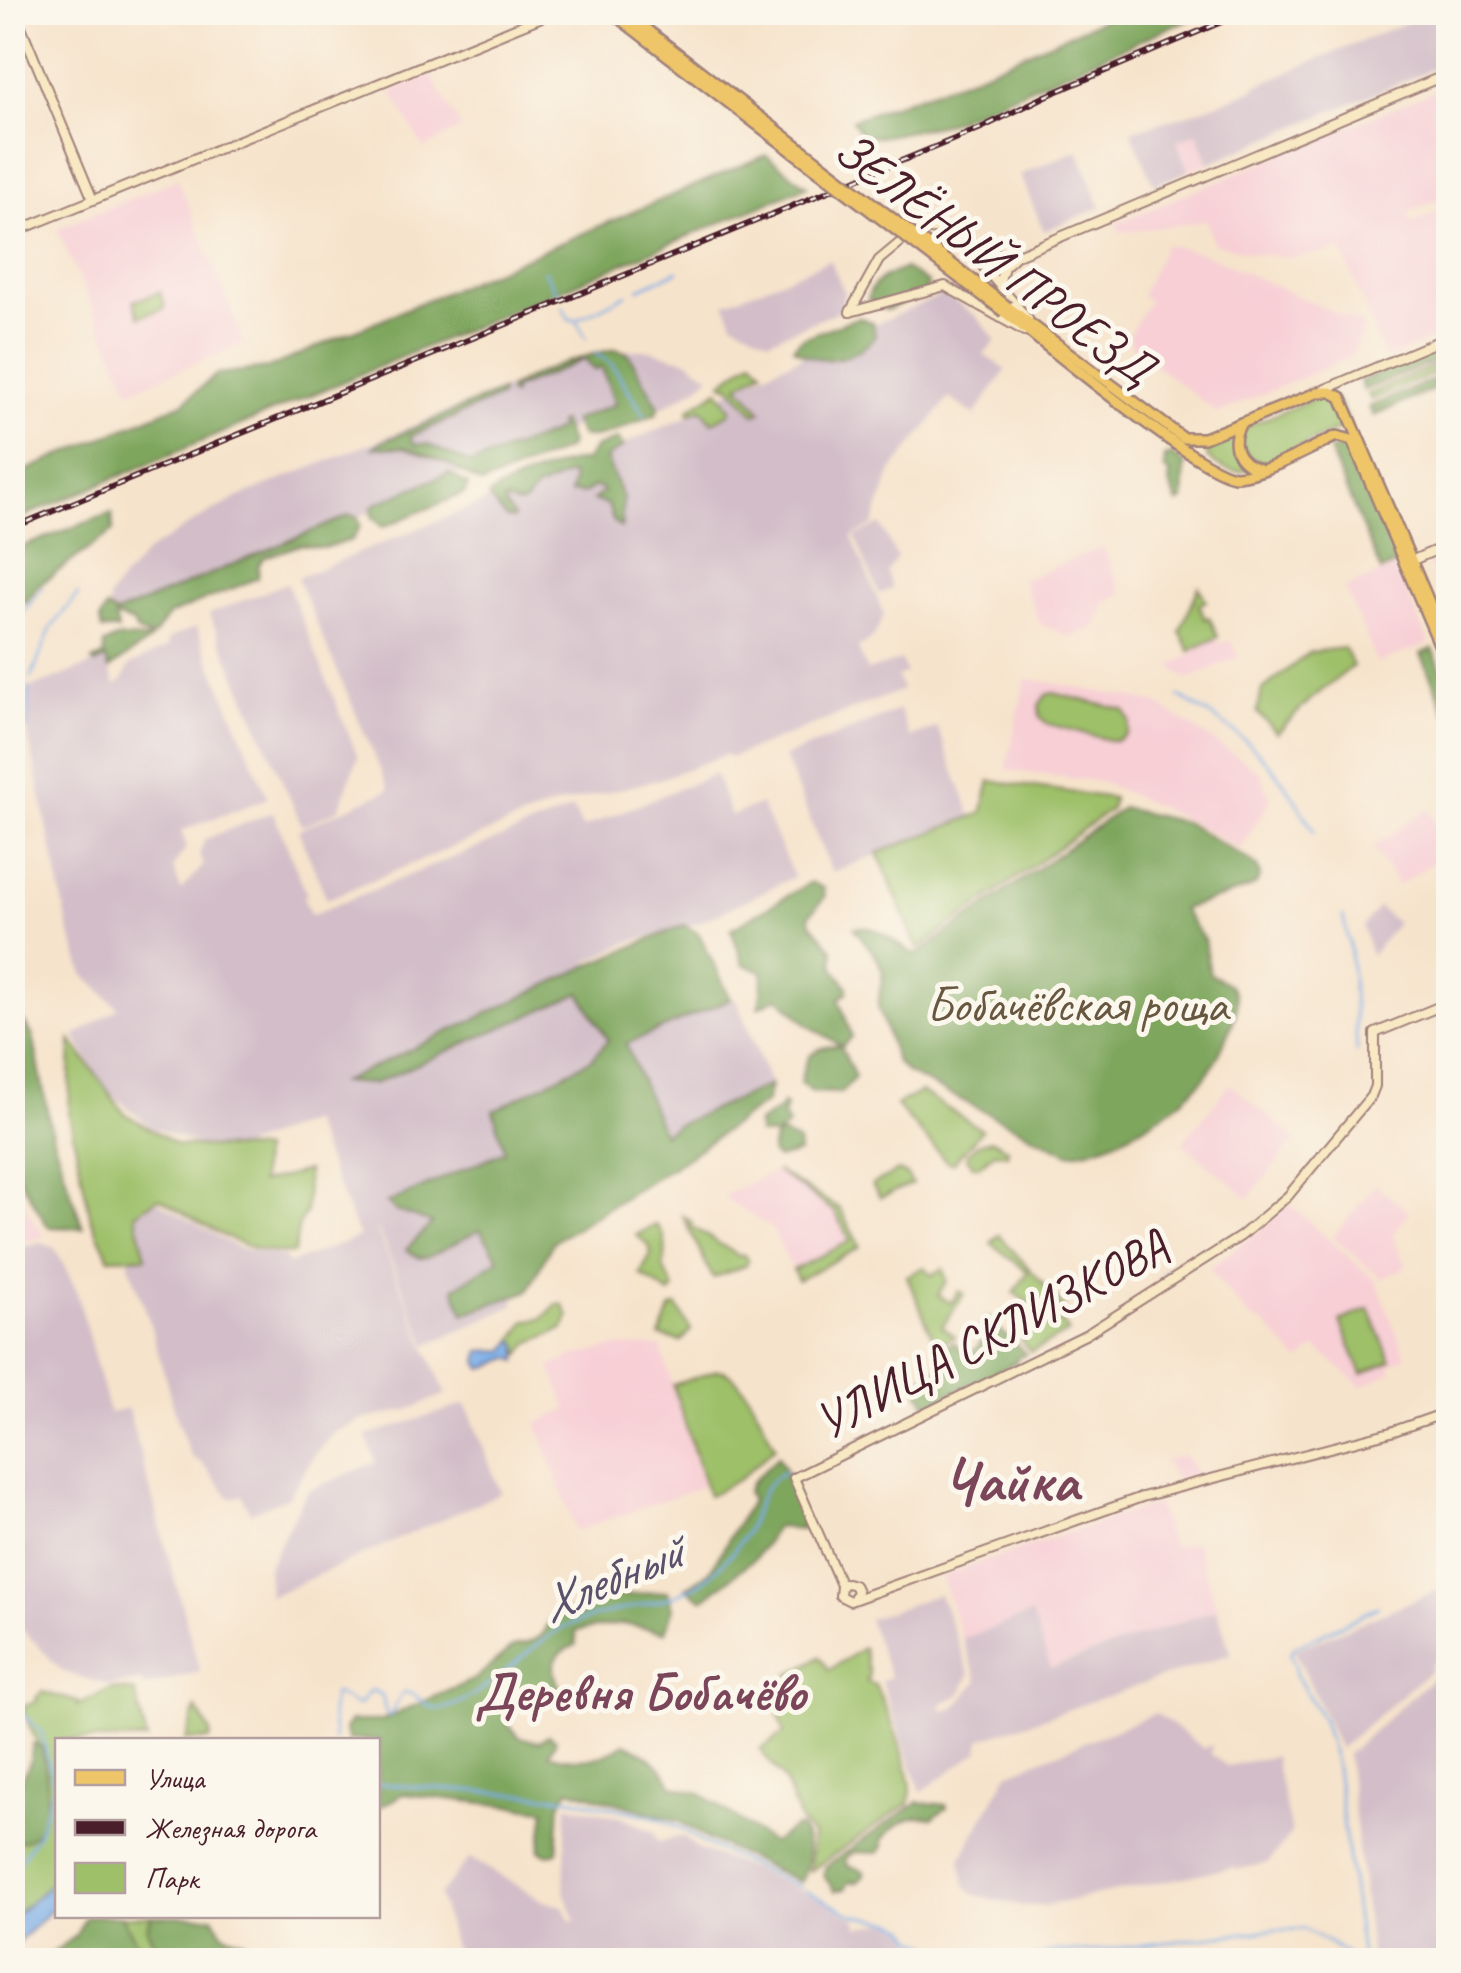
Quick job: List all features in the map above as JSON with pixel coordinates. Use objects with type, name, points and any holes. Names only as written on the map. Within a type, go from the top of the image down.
[{"type":"main road","points":[[611,12],[758,120]]},
{"type":"main road","points":[[624,12],[758,120]]},
{"type":"main road","name":"ЗЕЛЁНЫЙ ПРОЕЗД","points":[[758,120],[1205,464]]},
{"type":"main road","name":"ЗЕЛЁНЫЙ ПРОЕЗД","points":[[1032,330],[1177,436],[1193,440],[1211,434]]},
{"type":"main road","points":[[1446,649],[1356,444],[1337,436],[1262,469],[1233,476],[1205,464],[1200,449],[1211,434],[1318,392],[1336,393],[1346,403],[1412,560],[1446,649],[1448,665]]},
{"type":"main road","points":[[1242,423],[1235,438],[1237,452],[1246,464],[1262,469]]},
{"type":"street","points":[[14,12],[93,200]]},
{"type":"street","points":[[12,234],[554,12]]},
{"type":"street","points":[[999,284],[1004,266],[1020,254],[1448,74]]},
{"type":"street","points":[[1020,254],[999,254],[933,228],[910,233],[879,260],[850,312],[945,286],[1032,330]]},
{"type":"street","points":[[958,237],[1032,330]]},
{"type":"street","points":[[863,286],[864,299],[872,305]]},
{"type":"street","points":[[1318,392],[1448,337]]},
{"type":"street","points":[[1346,403],[1347,386],[1359,375]]},
{"type":"street","points":[[1337,436],[1357,428]]},
{"type":"street","points":[[1412,560],[1448,545]]},
{"type":"street","name":"УЛИЦА СКЛИЗКОВА","points":[[834,1568],[794,1478],[1088,1334],[1241,1236],[1288,1196],[1372,1094],[1376,1077],[1375,1033],[1448,1003]]},
{"type":"street","points":[[834,1568],[841,1586],[840,1598],[847,1601],[1142,1497],[1391,1432],[1448,1410]]},
{"type":"street","points":[[834,1568],[853,1584],[857,1592],[854,1598]]},
{"type":"street","points":[[841,1586],[853,1584],[875,1590]]},
{"type":"shaded area","points":[[1431,12],[1448,13],[1448,62],[1209,163],[1197,133],[1177,141],[1188,171],[1154,185],[1131,131],[1255,89]]},
{"type":"shaded area","points":[[430,74],[461,128],[424,149],[391,91]]},
{"type":"shaded area","points":[[1448,85],[1448,195],[1407,213],[1411,223],[1448,208],[1448,332],[1385,359],[1342,250],[1290,258],[1251,253],[1213,243],[1206,219],[1119,232],[1117,223]]},
{"type":"shaded area","points":[[1197,133],[1209,163],[1188,171],[1177,141]]},
{"type":"shaded area","points":[[1078,150],[1101,207],[1044,231],[1020,175]]},
{"type":"shaded area","points":[[178,179],[244,343],[130,391],[57,229]]},
{"type":"shaded area","points":[[1165,244],[1204,254],[1365,326],[1351,357],[1218,413],[1134,349],[1128,337],[1149,300],[1141,295]]},
{"type":"shaded area","points":[[830,260],[844,291],[841,310],[769,340],[733,322],[725,303]]},
{"type":"shaded area","points":[[944,294],[976,316],[996,340],[984,355],[1006,370],[975,415],[949,398],[892,471],[873,525],[852,537],[884,615],[873,638],[858,648],[867,671],[901,660],[906,673],[897,677],[902,690],[730,758],[727,754],[660,779],[552,806],[327,899],[298,830],[389,790],[297,578],[700,411],[773,369]]},
{"type":"shaded area","points":[[623,350],[650,350],[689,361],[710,376],[656,411]]},
{"type":"shaded area","points":[[596,351],[620,408],[109,621],[109,597],[121,581],[147,552],[188,525],[239,497]]},
{"type":"shaded area","points":[[880,524],[897,558],[887,572],[892,588],[879,594],[855,537]]},
{"type":"shaded area","points":[[1103,547],[1122,594],[1105,602],[1097,626],[1070,637],[1040,624],[1022,580]]},
{"type":"shaded area","points":[[1448,554],[1448,607],[1429,562]]},
{"type":"shaded area","points":[[1396,567],[1429,644],[1377,663],[1345,588]]},
{"type":"shaded area","points":[[287,583],[358,757],[339,809],[302,826],[209,614]]},
{"type":"shaded area","points":[[196,627],[268,798],[181,831],[187,847],[173,867],[181,890],[203,866],[199,855],[205,839],[273,812],[307,895],[303,897],[311,915],[573,809],[582,828],[715,774],[731,816],[761,804],[794,877],[698,923],[629,942],[587,962],[621,1043],[736,999],[772,1088],[664,1139],[550,1232],[512,1306],[427,1345],[378,1230],[373,1232],[377,1232],[446,1394],[408,1410],[361,1420],[334,1433],[288,1497],[250,1513],[242,1495],[231,1499],[203,1464],[191,1456],[180,1429],[129,1265],[132,1209],[155,1200],[236,1247],[284,1257],[288,1264],[359,1237],[310,1121],[240,1148],[208,1149],[151,1127],[103,1087],[75,1036],[118,1008],[84,974],[69,931],[27,729],[28,689],[106,659],[115,685],[122,681],[130,665],[168,647],[168,639]]},
{"type":"shaded area","points":[[1217,639],[1220,644],[1230,640],[1239,657],[1188,679],[1175,670],[1172,664],[1193,655],[1191,650]]},
{"type":"shaded area","points":[[1026,678],[1154,702],[1259,771],[1271,799],[1240,849],[1103,782],[1006,770]]},
{"type":"shaded area","points":[[899,710],[910,738],[937,727],[972,816],[832,873],[784,757]]},
{"type":"shaded area","points":[[1427,809],[1448,840],[1448,852],[1398,886],[1373,847]]},
{"type":"shaded area","points":[[1378,907],[1397,923],[1371,956],[1363,927]]},
{"type":"shaded area","points":[[1230,1084],[1296,1139],[1249,1198],[1182,1143]]},
{"type":"shaded area","points":[[776,1171],[835,1212],[850,1242],[793,1270],[771,1228],[726,1199],[726,1194]]},
{"type":"shaded area","points":[[1375,1185],[1409,1212],[1392,1235],[1406,1267],[1381,1279],[1333,1237]]},
{"type":"shaded area","points":[[13,1187],[44,1236],[13,1245]]},
{"type":"shaded area","points":[[1288,1203],[1376,1281],[1406,1357],[1390,1365],[1392,1372],[1362,1386],[1316,1348],[1299,1361],[1264,1323],[1250,1319],[1209,1268],[1268,1224]]},
{"type":"shaded area","points":[[39,1242],[55,1248],[76,1289],[109,1413],[128,1409],[200,1672],[144,1687],[142,1681],[110,1686],[63,1672],[13,1620],[13,1249]]},
{"type":"shaded area","points":[[620,1346],[661,1347],[702,1486],[576,1531],[537,1423],[568,1410],[550,1367],[571,1357]]},
{"type":"shaded area","points":[[466,1404],[501,1493],[269,1597],[267,1568],[307,1491],[376,1462],[366,1436]]},
{"type":"shaded area","points":[[1185,1455],[1197,1474],[1175,1479],[1164,1460]]},
{"type":"shaded area","points":[[1157,1503],[1172,1547],[1195,1541],[1217,1609],[1050,1668],[1030,1614],[962,1639],[941,1576]]},
{"type":"shaded area","points":[[1448,1586],[1448,1655],[1430,1664],[1432,1669],[1339,1749],[1295,1650]]},
{"type":"shaded area","points":[[939,1594],[970,1674],[961,1694],[941,1704],[944,1712],[955,1707],[978,1681],[962,1639],[1031,1614],[1051,1668],[1217,1609],[1231,1654],[981,1739],[979,1751],[921,1792],[881,1681],[890,1677],[868,1619]]},
{"type":"shaded area","points":[[1448,1664],[1448,1960],[1371,1960],[1347,1754]]},
{"type":"shaded area","points":[[1156,1713],[1204,1749],[1209,1745],[1213,1748],[1210,1753],[1227,1766],[1274,1756],[1291,1833],[1268,1863],[1044,1906],[1022,1906],[975,1895],[965,1885],[961,1858],[1008,1773]]},
{"type":"shaded area","points":[[567,1804],[624,1818],[654,1832],[658,1842],[683,1836],[697,1849],[756,1870],[833,1906],[856,1920],[858,1927],[887,1922],[911,1932],[913,1942],[950,1960],[630,1960],[615,1946],[628,1960],[457,1960],[439,1895],[470,1858],[544,1901],[563,1906],[571,1920],[576,1921],[564,1892]]},
{"type":"green space","points":[[1120,12],[1203,13],[948,123],[862,137],[852,120],[971,77]]},
{"type":"green space","points":[[766,155],[807,186],[13,521],[13,476],[183,403],[217,374],[268,368]]},
{"type":"green space","points":[[905,269],[928,283],[926,293],[886,310],[868,299],[877,283]]},
{"type":"green space","points":[[160,292],[165,308],[139,317],[134,301]]},
{"type":"green space","points":[[859,317],[873,323],[875,337],[856,352],[825,359],[793,348],[802,338]]},
{"type":"green space","points":[[1444,347],[1448,356],[1363,390],[1360,381]]},
{"type":"green space","points":[[615,349],[628,353],[659,407],[656,414],[609,434],[581,436],[573,421],[615,404],[602,368],[594,370],[585,359],[514,389],[512,396],[508,393],[510,388],[548,369]]},
{"type":"green space","points":[[753,359],[763,370],[739,385],[761,411],[755,414],[729,384],[722,382]]},
{"type":"green space","points":[[1448,360],[1448,368],[1371,400],[1368,394]]},
{"type":"green space","points":[[1448,374],[1448,383],[1373,416],[1369,407]]},
{"type":"green space","points":[[719,390],[730,413],[712,422],[702,409],[689,414],[689,409]]},
{"type":"green space","points":[[501,391],[500,397],[411,436],[414,444],[427,444],[471,464],[550,434],[562,422],[570,444],[568,449],[482,484],[444,462],[404,447],[373,448],[379,443]]},
{"type":"green space","points":[[1323,395],[1337,401],[1349,425],[1263,463],[1246,454],[1242,438],[1247,426]]},
{"type":"green space","points":[[1233,433],[1248,469],[1226,469],[1207,457],[1208,445]]},
{"type":"green space","points":[[618,439],[623,447],[606,458],[623,499],[621,528],[613,521],[608,505],[593,500],[603,492],[600,488],[570,494],[570,474],[536,489],[519,505],[505,501],[512,519],[506,518],[488,497],[535,474],[586,461],[594,448]]},
{"type":"green space","points":[[1343,446],[1351,450],[1398,563],[1381,571],[1329,450]]},
{"type":"green space","points":[[1172,455],[1185,464],[1183,500],[1178,504],[1169,483],[1170,473],[1164,469],[1165,457]]},
{"type":"green space","points":[[449,473],[468,485],[465,493],[383,527],[372,516],[375,504]]},
{"type":"green space","points":[[112,513],[113,531],[38,586],[27,601],[13,606],[13,550]]},
{"type":"green space","points":[[350,515],[358,518],[360,526],[352,540],[323,548],[300,545],[265,557],[259,564],[258,578],[169,615],[149,641],[109,669],[106,659],[95,664],[92,661],[104,656],[104,644],[119,638],[149,636],[137,632],[133,623],[115,617],[118,630],[102,630],[100,620],[106,608],[116,614]]},
{"type":"green space","points":[[1199,587],[1206,601],[1199,605],[1218,637],[1190,651],[1180,631]]},
{"type":"green space","points":[[1344,648],[1353,666],[1277,733],[1257,712],[1262,690],[1310,652]]},
{"type":"green space","points":[[1433,649],[1448,687],[1448,717],[1421,654]]},
{"type":"green space","points":[[1053,693],[1124,710],[1130,721],[1127,734],[1116,741],[1045,723],[1040,718],[1039,705],[1046,695]]},
{"type":"green space","points":[[990,781],[1113,798],[1111,809],[918,949],[878,853],[982,813]]},
{"type":"green space","name":"Бобачёвская роща","points":[[1122,808],[1186,823],[1250,861],[1260,876],[1248,889],[1182,909],[1204,940],[1210,974],[1230,986],[1236,997],[1233,1020],[1207,1074],[1176,1104],[1141,1128],[1103,1146],[1068,1153],[907,1073],[896,1062],[878,1006],[883,973],[878,959],[854,928],[879,931],[917,955]]},
{"type":"green space","points":[[811,882],[823,888],[825,897],[809,916],[811,923],[833,949],[834,968],[848,987],[839,999],[852,1037],[841,1047],[855,1077],[841,1093],[812,1092],[800,1083],[812,1054],[823,1047],[841,1046],[808,1025],[779,997],[759,1007],[764,972],[743,964],[731,929]]},
{"type":"green space","points":[[684,925],[699,934],[731,999],[626,1044],[663,1134],[770,1085],[766,1102],[553,1242],[528,1291],[464,1314],[454,1288],[499,1259],[480,1230],[420,1258],[406,1250],[432,1223],[396,1211],[387,1203],[505,1151],[493,1111],[592,1059],[608,1040],[580,993],[373,1084],[342,1082]]},
{"type":"green space","points":[[12,1005],[33,1036],[52,1135],[83,1228],[48,1227],[13,1168]]},
{"type":"green space","points":[[71,1040],[124,1113],[177,1145],[262,1150],[260,1183],[307,1171],[306,1212],[299,1224],[294,1253],[276,1253],[240,1243],[159,1198],[135,1214],[146,1257],[109,1258],[91,1219],[69,1115]]},
{"type":"green space","points":[[921,1092],[982,1130],[953,1163],[947,1162],[896,1105]]},
{"type":"green space","points":[[782,1104],[786,1106],[783,1117],[789,1125],[775,1136],[758,1134],[758,1123]]},
{"type":"green space","points":[[782,1134],[798,1142],[799,1153],[777,1159],[771,1153],[774,1138]]},
{"type":"green space","points":[[992,1140],[1008,1149],[1007,1154],[995,1152],[979,1166],[973,1165],[967,1153],[979,1143]]},
{"type":"green space","points":[[776,1171],[840,1209],[860,1247],[798,1280],[793,1270],[850,1241],[835,1212]]},
{"type":"green space","points":[[898,1171],[907,1175],[912,1184],[880,1198],[872,1185]]},
{"type":"green space","points":[[683,1216],[692,1222],[691,1226],[739,1256],[744,1255],[748,1260],[745,1266],[713,1278]]},
{"type":"green space","points":[[656,1225],[664,1239],[663,1267],[674,1289],[670,1294],[640,1274],[651,1255],[649,1245],[636,1235]]},
{"type":"green space","points":[[999,1235],[1065,1308],[1057,1314],[1069,1332],[1031,1352],[1021,1341],[1038,1316],[1029,1310],[1032,1306],[1014,1293],[1028,1272],[991,1243]]},
{"type":"green space","points":[[925,1267],[931,1275],[943,1269],[947,1281],[938,1295],[951,1303],[959,1291],[964,1294],[942,1327],[955,1336],[936,1345],[907,1276]]},
{"type":"green space","points":[[562,1304],[569,1316],[563,1329],[531,1342],[520,1355],[513,1340],[526,1321],[543,1318]]},
{"type":"green space","points":[[677,1306],[691,1330],[681,1341],[660,1336],[671,1308]]},
{"type":"green space","points":[[1369,1309],[1391,1361],[1362,1374],[1340,1321]]},
{"type":"green space","points":[[987,1318],[1026,1354],[927,1405],[914,1380],[940,1367],[935,1351],[954,1342],[966,1355],[977,1348],[986,1334],[980,1329]]},
{"type":"green space","points":[[717,1370],[736,1379],[744,1389],[775,1447],[741,1478],[708,1496],[673,1385]]},
{"type":"green space","points":[[778,1456],[791,1482],[804,1529],[776,1527],[756,1557],[703,1600],[686,1588],[710,1571],[751,1501],[747,1492],[752,1482]]},
{"type":"green space","points":[[668,1591],[673,1608],[665,1632],[622,1624],[576,1631],[576,1645],[560,1654],[554,1666],[564,1695],[562,1704],[522,1698],[505,1722],[519,1737],[539,1742],[548,1735],[556,1740],[549,1754],[559,1757],[589,1758],[624,1743],[631,1746],[659,1766],[673,1786],[700,1793],[772,1843],[795,1827],[801,1828],[808,1855],[800,1882],[707,1839],[681,1822],[569,1789],[560,1804],[557,1852],[548,1855],[540,1850],[545,1810],[403,1794],[380,1804],[380,1738],[347,1738],[345,1729],[351,1721],[380,1721],[475,1679],[514,1646],[541,1636],[557,1609],[579,1614],[600,1598]]},
{"type":"green space","points":[[863,1648],[869,1673],[867,1682],[875,1685],[906,1762],[909,1803],[810,1871],[812,1835],[800,1821],[784,1780],[760,1750],[784,1733],[776,1702],[795,1689],[789,1675],[820,1657],[829,1670]]},
{"type":"green space","points":[[112,1689],[135,1692],[146,1738],[55,1738],[55,1881],[13,1917],[13,1844],[18,1841],[46,1777],[36,1740],[21,1707],[37,1702],[42,1692],[78,1702],[77,1706]]},
{"type":"green space","points":[[196,1708],[211,1732],[210,1738],[187,1738]]},
{"type":"green space","points":[[33,1744],[42,1747],[46,1806],[37,1832],[27,1839],[13,1841],[13,1798],[29,1765]]},
{"type":"green space","points":[[918,1802],[947,1808],[932,1818],[918,1817],[899,1824],[883,1839],[878,1853],[855,1852],[847,1857],[845,1864],[864,1871],[864,1876],[835,1891],[823,1875],[826,1866]]},
{"type":"green space","points":[[85,1918],[122,1918],[146,1958],[158,1952],[147,1929],[151,1918],[214,1918],[223,1933],[246,1941],[261,1960],[44,1960],[76,1935]]},
{"type":"green space","points":[[122,1918],[151,1918],[147,1929],[159,1952],[146,1958]]},
{"type":"water","points":[[513,1340],[518,1344],[518,1361],[510,1358],[482,1369],[478,1362],[480,1351],[506,1350]]},
{"type":"water","points":[[55,1881],[55,1906],[13,1948],[13,1917]]},
{"type":"waterway","name":"Хлебный","points":[[544,271],[558,294]]},
{"type":"waterway","points":[[639,289],[678,271]]},
{"type":"waterway","points":[[576,320],[627,294]]},
{"type":"waterway","name":"Хлебный","points":[[563,307],[586,338]]},
{"type":"waterway","name":"Хлебный","points":[[596,354],[611,363],[645,416]]},
{"type":"waterway","points":[[12,633],[42,588]]},
{"type":"waterway","points":[[31,678],[51,628],[78,594]]},
{"type":"waterway","points":[[27,729],[29,687]]},
{"type":"waterway","name":"Хлебный","points":[[1178,696],[1258,752],[1286,785],[1314,832]]},
{"type":"waterway","name":"Хлебный","points":[[1343,916],[1350,948],[1357,1052]]},
{"type":"waterway","name":"Хлебный","points":[[1164,1273],[1197,1253]]},
{"type":"waterway","name":"Хлебный","points":[[334,1738],[334,1693],[358,1706],[371,1690],[382,1695],[386,1714],[390,1716],[402,1694],[408,1693],[432,1708],[441,1709],[472,1696],[561,1629],[663,1599],[700,1583],[735,1548],[769,1483],[785,1472]]},
{"type":"waterway","points":[[1362,1960],[1335,1761],[1323,1721],[1295,1673],[1290,1653],[1295,1647],[1378,1607]]},
{"type":"waterway","points":[[12,1872],[37,1835],[54,1786],[41,1731],[24,1716],[16,1697]]},
{"type":"waterway","points":[[380,1784],[571,1798],[655,1817],[800,1887]]},
{"type":"waterway","points":[[804,1890],[853,1915],[907,1928],[915,1939],[966,1960]]},
{"type":"waterway","points":[[1025,1960],[1056,1951],[1086,1952],[1305,1929],[1346,1953]]},
{"type":"railway","points":[[12,528],[981,128],[1046,96],[1245,12]]},
{"type":"district","name":"Чайка","points":[[1010,1481]]},
{"type":"district","name":"Деревня Бобачёво","points":[[640,1693]]}]
